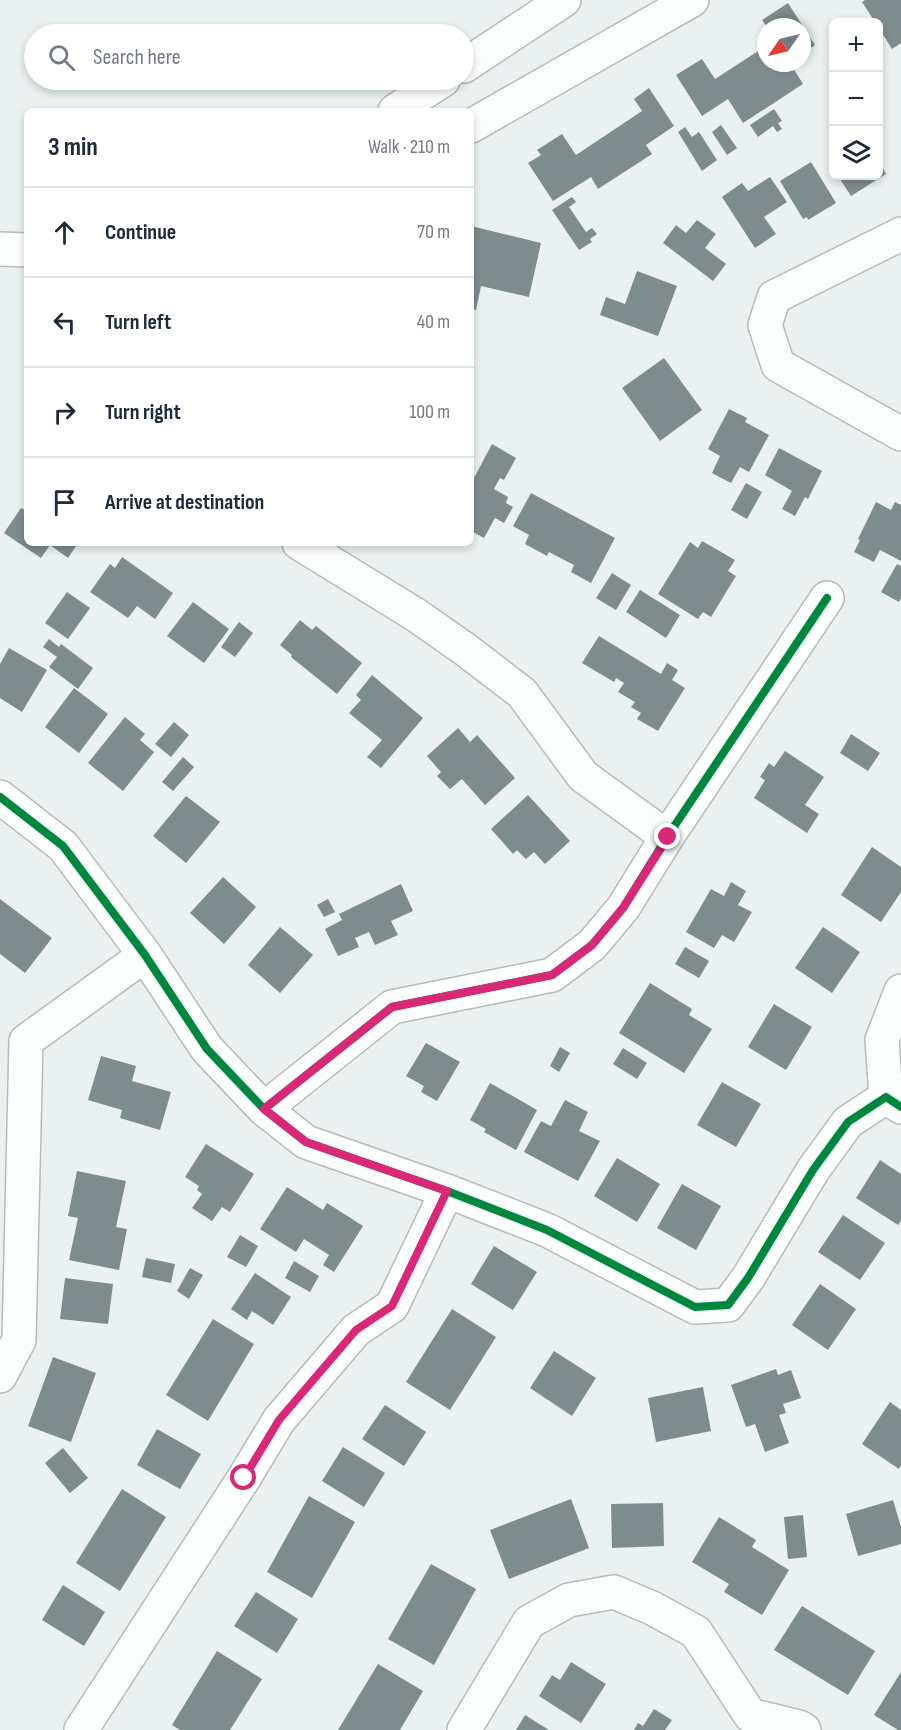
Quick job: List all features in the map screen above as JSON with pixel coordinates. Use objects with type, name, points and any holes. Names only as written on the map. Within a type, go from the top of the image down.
[{"type":"street","points":[[474,59],[564,0]]},
{"type":"street","points":[[474,124],[692,0]]},
{"type":"street","points":[[400,108],[428,90]]},
{"type":"street","points":[[901,234],[774,297],[765,325],[778,365],[901,434]]},
{"type":"street","points":[[0,249],[24,249]]},
{"type":"street","points":[[304,546],[416,615],[522,693],[583,776],[668,837]]},
{"type":"street","points":[[264,1109],[392,1007],[552,975],[592,945],[623,908],[827,598]]},
{"type":"street","points":[[0,797],[63,846],[145,955],[207,1049],[264,1109],[306,1142],[447,1191],[547,1230],[695,1307],[728,1305],[748,1278],[813,1170],[848,1122],[894,1102],[882,1040],[901,991]]},
{"type":"street","points":[[0,1376],[19,1340],[26,1041],[145,955]]},
{"type":"street","points":[[81,1730],[279,1420],[356,1330],[392,1306],[447,1191]]},
{"type":"street","points":[[464,1730],[529,1622],[569,1600],[614,1592],[652,1608],[696,1632],[745,1722],[799,1727],[804,1730]]},
{"type":"building","points":[[865,0],[901,0],[901,43],[892,49],[883,34],[883,18],[872,18],[862,2]]},
{"type":"building","points":[[788,3],[798,18],[765,18]]},
{"type":"building","points":[[757,52],[757,72],[796,72],[803,84],[743,123],[728,99],[702,116],[676,75],[702,59],[715,79]]},
{"type":"building","points":[[649,88],[674,126],[646,145],[652,154],[598,189],[591,177],[553,201],[528,163],[541,155],[537,150],[562,134],[576,155],[642,111],[634,99]]},
{"type":"building","points":[[774,109],[782,121],[778,123],[782,129],[777,132],[773,126],[758,137],[750,125]]},
{"type":"building","points":[[721,125],[737,148],[727,155],[712,132]]},
{"type":"building","points":[[685,127],[692,137],[699,132],[717,160],[702,171],[678,132]]},
{"type":"building","points":[[811,162],[836,203],[808,220],[807,217],[803,219],[780,181]]},
{"type":"building","points":[[770,177],[787,202],[764,217],[776,234],[755,248],[722,197],[742,183],[748,191]]},
{"type":"building","points":[[841,180],[876,180],[851,196]]},
{"type":"building","points":[[572,197],[576,202],[569,207],[586,232],[592,228],[597,234],[590,239],[592,242],[579,250],[552,210]]},
{"type":"building","points":[[697,220],[716,234],[705,248],[726,264],[713,281],[663,243],[676,225],[686,233]]},
{"type":"building","points":[[474,227],[541,243],[529,297],[481,286],[476,310],[474,310]]},
{"type":"building","points":[[637,271],[677,286],[658,336],[600,315],[606,297],[625,304]]},
{"type":"building","points":[[664,358],[702,410],[660,441],[622,388]]},
{"type":"building","points":[[729,409],[747,418],[745,422],[769,435],[749,472],[740,467],[731,483],[712,473],[720,456],[708,449]]},
{"type":"building","points":[[492,444],[516,458],[504,480],[500,478],[494,489],[508,497],[506,503],[513,507],[504,523],[495,518],[484,538],[474,533],[474,478]]},
{"type":"building","points":[[779,448],[822,471],[808,499],[805,497],[795,516],[782,509],[792,491],[765,475]]},
{"type":"building","points":[[746,483],[762,492],[747,519],[731,510]]},
{"type":"building","points":[[531,493],[615,538],[591,583],[571,572],[574,565],[549,552],[547,556],[525,544],[529,535],[513,526]]},
{"type":"building","points":[[876,502],[891,510],[895,502],[901,505],[901,561],[880,550],[874,562],[854,552]]},
{"type":"building","points":[[21,508],[24,510],[24,546],[49,546],[41,558],[4,533]]},
{"type":"building","points":[[702,541],[735,560],[728,571],[736,576],[711,617],[703,612],[698,619],[658,594],[690,542],[698,548]]},
{"type":"building","points":[[51,546],[76,546],[68,558]]},
{"type":"building","points":[[122,557],[173,593],[155,619],[137,606],[128,618],[90,592],[110,564],[115,568]]},
{"type":"building","points":[[897,564],[901,566],[899,602],[881,592]]},
{"type":"building","points":[[612,573],[631,585],[616,610],[596,598]]},
{"type":"building","points":[[640,590],[680,615],[666,638],[626,612]]},
{"type":"building","points":[[67,592],[90,608],[68,639],[45,623]]},
{"type":"building","points":[[193,602],[229,629],[204,663],[167,636]]},
{"type":"building","points":[[300,620],[312,630],[316,626],[362,663],[337,694],[291,657],[292,655],[280,645]]},
{"type":"building","points":[[239,622],[253,633],[235,657],[221,647]]},
{"type":"building","points":[[599,636],[661,674],[667,663],[678,670],[672,680],[685,688],[658,731],[637,719],[641,713],[631,707],[635,702],[618,692],[624,683],[616,678],[614,682],[582,663]]},
{"type":"building","points":[[49,639],[59,647],[61,644],[93,668],[78,689],[49,667],[57,657],[43,647]]},
{"type":"building","points":[[9,648],[47,670],[22,712],[0,698],[0,664]]},
{"type":"building","points":[[372,675],[423,718],[381,768],[367,757],[382,740],[349,713],[361,700],[356,695]]},
{"type":"building","points":[[74,688],[108,714],[79,753],[45,727]]},
{"type":"building","points":[[125,717],[145,734],[140,740],[154,752],[123,791],[88,763]]},
{"type":"building","points":[[174,722],[189,735],[171,757],[155,744]]},
{"type":"building","points":[[458,728],[470,742],[477,735],[515,778],[485,805],[462,779],[450,789],[437,776],[441,772],[427,756]]},
{"type":"building","points":[[851,734],[880,753],[868,771],[840,753]]},
{"type":"building","points":[[785,751],[824,777],[805,805],[819,814],[807,833],[754,798],[765,780],[760,777],[769,763],[774,767]]},
{"type":"building","points":[[183,757],[194,767],[173,791],[162,782]]},
{"type":"building","points":[[528,795],[570,841],[545,864],[534,852],[526,859],[517,850],[513,854],[491,829]]},
{"type":"building","points":[[186,796],[220,822],[186,863],[153,836]]},
{"type":"building","points":[[872,847],[901,867],[901,892],[881,922],[841,895]]},
{"type":"building","points":[[223,877],[256,907],[224,944],[190,913]]},
{"type":"building","points":[[731,882],[746,891],[738,905],[752,912],[734,942],[722,935],[714,948],[686,932],[711,889],[724,896]]},
{"type":"building","points":[[401,884],[413,911],[391,921],[398,935],[375,945],[369,932],[355,938],[359,947],[338,956],[325,929],[342,920],[339,914]]},
{"type":"building","points":[[0,899],[52,938],[25,973],[0,954]]},
{"type":"building","points":[[328,899],[335,912],[324,917],[317,905]]},
{"type":"building","points":[[280,927],[313,955],[280,993],[248,965]]},
{"type":"building","points":[[823,927],[860,952],[832,993],[795,968]]},
{"type":"building","points":[[685,947],[709,961],[699,978],[675,964]]},
{"type":"building","points":[[650,983],[692,1009],[689,1015],[712,1029],[684,1073],[619,1033]]},
{"type":"building","points":[[774,1004],[812,1027],[786,1070],[748,1047]]},
{"type":"building","points":[[426,1043],[460,1062],[437,1101],[421,1092],[424,1086],[406,1076]]},
{"type":"building","points":[[560,1047],[570,1053],[559,1072],[550,1066]]},
{"type":"building","points":[[623,1048],[647,1063],[637,1079],[613,1064]]},
{"type":"building","points":[[101,1056],[136,1066],[132,1081],[171,1092],[160,1130],[120,1118],[122,1110],[88,1100]]},
{"type":"building","points":[[722,1082],[761,1104],[736,1147],[697,1125]]},
{"type":"building","points":[[490,1083],[537,1110],[516,1150],[484,1132],[486,1129],[470,1120]]},
{"type":"building","points":[[565,1100],[588,1112],[579,1131],[600,1141],[578,1181],[524,1152],[541,1121],[551,1126]]},
{"type":"building","points":[[206,1144],[254,1174],[230,1212],[222,1207],[212,1221],[192,1208],[202,1194],[197,1190],[199,1186],[185,1177]]},
{"type":"building","points":[[617,1158],[660,1184],[637,1222],[594,1196]]},
{"type":"building","points":[[880,1160],[901,1174],[901,1221],[898,1225],[856,1198]]},
{"type":"building","points":[[77,1171],[126,1181],[116,1227],[127,1229],[119,1270],[69,1260],[78,1218],[68,1216]]},
{"type":"building","points":[[682,1184],[721,1206],[696,1250],[657,1228]]},
{"type":"building","points":[[287,1187],[323,1210],[327,1203],[363,1226],[334,1272],[323,1265],[329,1255],[304,1239],[296,1252],[260,1229]]},
{"type":"building","points":[[843,1215],[885,1243],[860,1280],[818,1252]]},
{"type":"building","points":[[240,1235],[258,1246],[246,1267],[227,1257]]},
{"type":"building","points":[[494,1246],[537,1272],[513,1310],[471,1284]]},
{"type":"building","points":[[146,1258],[175,1264],[171,1283],[142,1277]]},
{"type":"building","points":[[294,1261],[319,1276],[310,1292],[285,1278]]},
{"type":"building","points":[[190,1268],[203,1275],[189,1299],[177,1291]]},
{"type":"building","points":[[255,1273],[291,1297],[273,1325],[252,1311],[247,1320],[231,1309]]},
{"type":"building","points":[[65,1278],[113,1284],[108,1324],[60,1319]]},
{"type":"building","points":[[820,1284],[856,1309],[828,1350],[792,1325]]},
{"type":"building","points":[[452,1309],[496,1337],[450,1410],[406,1382]]},
{"type":"building","points":[[213,1319],[254,1344],[208,1421],[166,1395]]},
{"type":"building","points":[[554,1351],[596,1378],[572,1416],[530,1388]]},
{"type":"building","points":[[53,1357],[96,1373],[71,1442],[28,1426]]},
{"type":"building","points":[[776,1369],[778,1375],[791,1370],[801,1398],[783,1404],[786,1413],[779,1415],[789,1443],[765,1452],[755,1424],[746,1427],[731,1385]]},
{"type":"building","points":[[703,1387],[711,1431],[656,1442],[648,1398]]},
{"type":"building","points":[[890,1402],[901,1410],[901,1465],[899,1469],[862,1444]]},
{"type":"building","points":[[385,1405],[426,1432],[404,1466],[362,1439]]},
{"type":"building","points":[[157,1429],[201,1454],[180,1489],[137,1465]]},
{"type":"building","points":[[343,1447],[385,1473],[364,1507],[322,1481]]},
{"type":"building","points":[[63,1448],[88,1478],[70,1493],[45,1463]]},
{"type":"building","points":[[122,1489],[166,1517],[120,1591],[76,1563]]},
{"type":"building","points":[[309,1496],[355,1522],[312,1598],[267,1572]]},
{"type":"building","points":[[571,1499],[589,1548],[509,1579],[490,1530]]},
{"type":"building","points":[[893,1500],[901,1527],[901,1544],[858,1556],[846,1514]]},
{"type":"building","points":[[663,1503],[664,1546],[612,1548],[611,1504]]},
{"type":"building","points":[[803,1515],[807,1557],[788,1559],[784,1517]]},
{"type":"building","points":[[719,1517],[756,1540],[752,1547],[789,1570],[762,1615],[724,1592],[729,1584],[692,1562]]},
{"type":"building","points":[[431,1564],[476,1589],[434,1665],[388,1639]]},
{"type":"building","points":[[63,1585],[105,1612],[84,1646],[42,1620]]},
{"type":"building","points":[[256,1592],[298,1619],[277,1653],[234,1626]]},
{"type":"building","points":[[802,1606],[875,1651],[848,1695],[774,1650]]},
{"type":"building","points":[[217,1651],[262,1679],[230,1730],[180,1730],[172,1725]]},
{"type":"building","points":[[571,1662],[606,1684],[581,1723],[539,1696],[552,1675],[560,1680]]},
{"type":"building","points":[[378,1664],[423,1691],[400,1730],[338,1730]]},
{"type":"building","points":[[901,1672],[901,1730],[898,1730],[874,1715]]},
{"type":"building","points":[[654,1709],[672,1720],[665,1730],[634,1730],[638,1723],[643,1726]]},
{"type":"building","points":[[525,1715],[549,1730],[516,1730]]},
{"type":"cycle path","points":[[264,1109],[392,1007],[552,975],[592,945],[623,908],[667,837],[827,598]]},
{"type":"cycle path","points":[[0,797],[63,846],[145,955],[207,1049],[264,1109],[306,1142],[447,1191],[547,1230],[695,1307],[728,1305],[748,1278],[813,1170],[848,1122],[886,1097],[901,1107]]},
{"type":"route","points":[[244,1478],[279,1420],[356,1330],[392,1306],[447,1191],[306,1142],[264,1109],[392,1007],[552,975],[592,945],[623,908],[668,837]]}]
